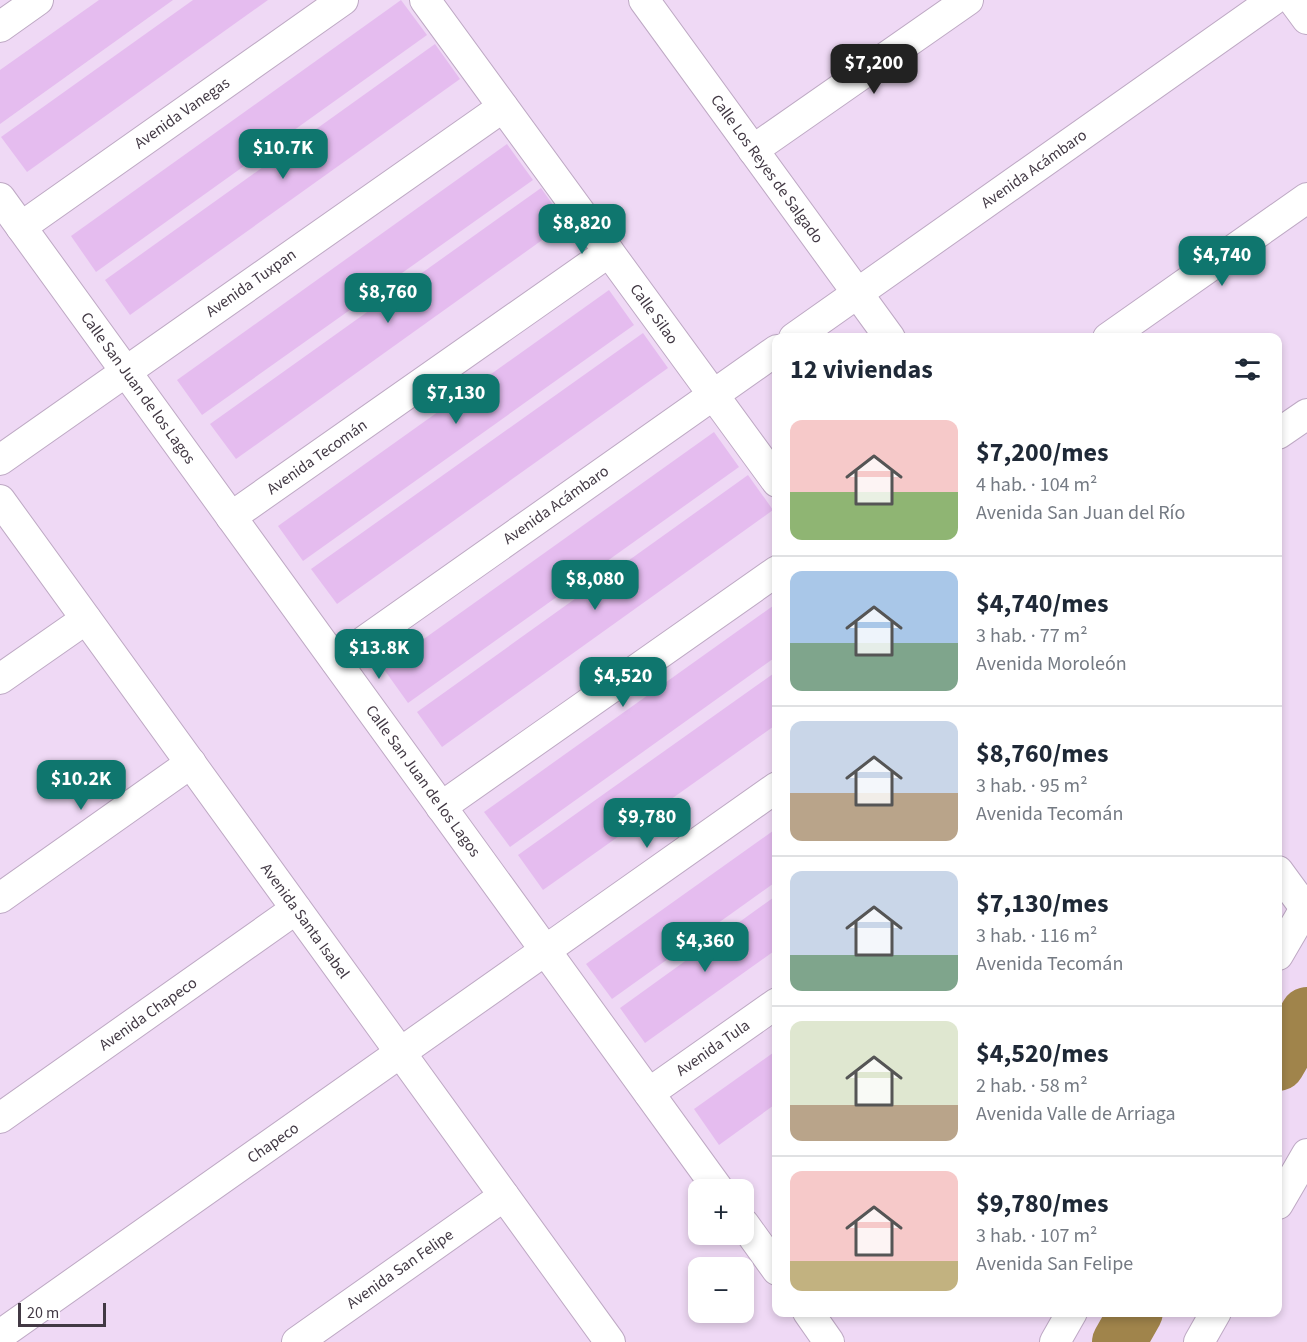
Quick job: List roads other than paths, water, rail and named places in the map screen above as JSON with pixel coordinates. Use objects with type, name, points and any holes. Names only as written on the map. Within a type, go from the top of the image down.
[{"type":"street","points":[[0,27],[38,0]]},
{"type":"street","name":"Avenida Vanegas","points":[[21,227],[343,0]]},
{"type":"street","name":"Calle Silao","points":[[425,0],[772,475]]},
{"type":"street","points":[[753,150],[968,0]]},
{"type":"street","name":"Avenida Acámbaro","points":[[801,333],[1273,0]]},
{"type":"street","points":[[1293,0],[1307,19]]},
{"type":"street","name":"Calle Los Reyes de Salgado","points":[[648,2],[886,333]]},
{"type":"street","name":"Avenida Tuxpan","points":[[0,460],[503,106]]},
{"type":"street","name":"Calle San Juan de los Lagos","points":[[0,198],[711,1179]]},
{"type":"street","points":[[1115,333],[1307,198]]},
{"type":"street","name":"Avenida Tecomán","points":[[231,517],[609,252]]},
{"type":"street","name":"Avenida Acámbaro","points":[[336,661],[772,353]]},
{"type":"street","points":[[1282,431],[1307,414]]},
{"type":"street","name":"Avenida Santa Isabel","points":[[0,500],[610,1342]]},
{"type":"street","points":[[441,807],[772,575]]},
{"type":"street","points":[[0,679],[86,619]]},
{"type":"street","points":[[0,898],[190,764]]},
{"type":"street","points":[[546,950],[772,791]]},
{"type":"street","points":[[1282,876],[1306,906],[1282,948]]},
{"type":"street","name":"Avenida Chapeco","points":[[0,1118],[296,909]]},
{"type":"street","name":"Chapeco","points":[[0,1335],[546,950]]},
{"type":"street","name":"Avenida Tula","points":[[649,1093],[772,1007]]},
{"type":"street","points":[[1290,1197],[1307,1154]]},
{"type":"street","name":"Avenida San Felipe","points":[[297,1342],[504,1196]]},
{"type":"street","points":[[754,1238],[772,1263]]},
{"type":"street","points":[[812,1317],[829,1342]]},
{"type":"street","points":[[1055,1342],[1069,1317]]},
{"type":"street","points":[[1199,1342],[1213,1317]]},
{"type":"waterway","points":[[1282,1057],[1307,1014]]},
{"type":"waterway","points":[[1119,1342],[1133,1317]]}]
